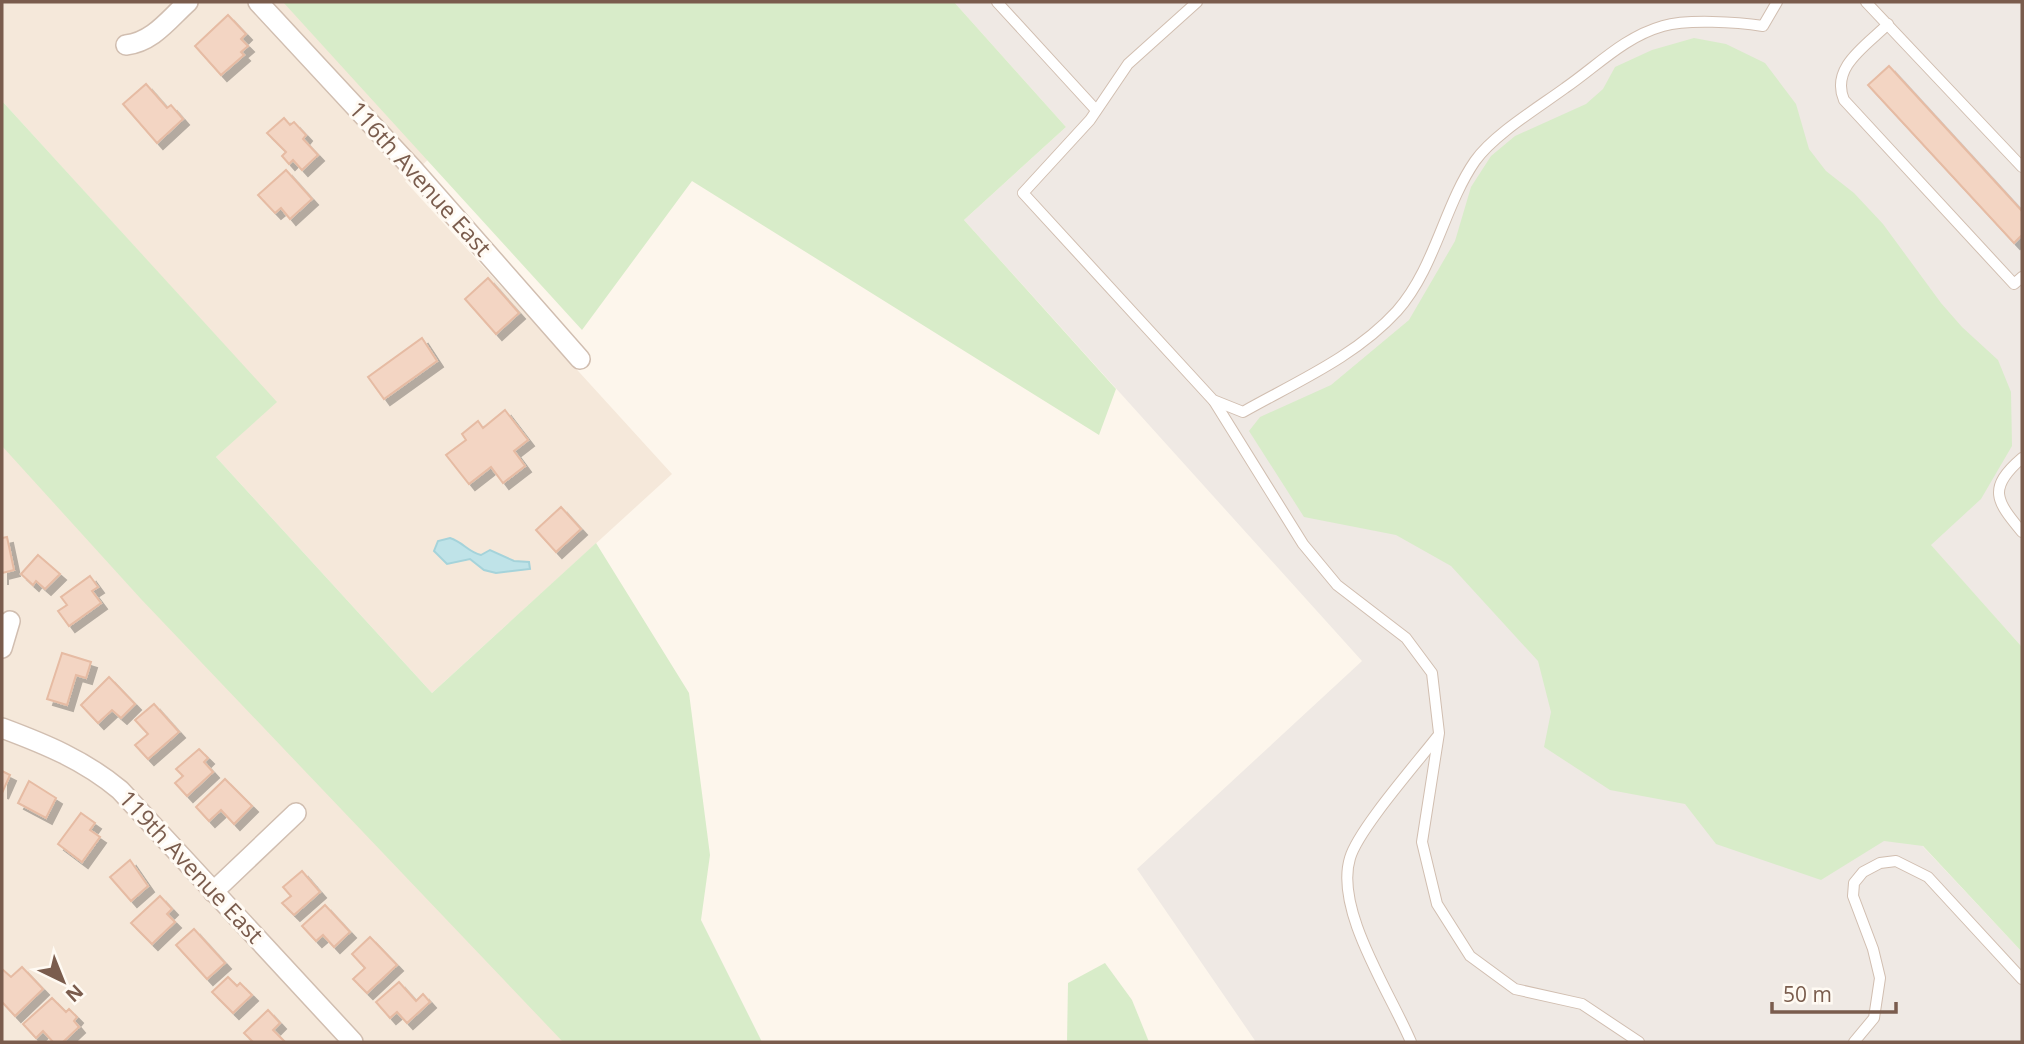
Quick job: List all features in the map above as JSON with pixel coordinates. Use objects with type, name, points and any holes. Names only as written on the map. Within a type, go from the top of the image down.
[{"type":"street","points":[[127,45],[140,43],[151,37],[188,2]]},
{"type":"street","name":"116th Avenue East","points":[[257,2],[413,169],[580,359]]},
{"type":"street","points":[[2,648],[10,621]]},
{"type":"street","name":"119th Avenue East","points":[[2,729],[51,747],[100,773],[120,790],[354,1042]]},
{"type":"street","points":[[214,892],[296,813]]},
{"type":"lane","points":[[997,2],[1096,110]]},
{"type":"lane","points":[[1197,2],[1128,64],[1096,110],[1023,193],[1213,400],[1303,544],[1337,585],[1406,638],[1432,673],[1439,733],[1422,842],[1437,904],[1471,956],[1515,989],[1582,1004],[1639,1042]]},
{"type":"lane","points":[[1213,400],[1243,412],[1342,359],[1387,319],[1423,272],[1475,160],[1525,115],[1568,87],[1616,48],[1664,25],[1734,22],[1763,26],[1777,2]]},
{"type":"lane","points":[[1866,2],[2022,167]]},
{"type":"lane","points":[[1888,24],[1842,72],[1839,88],[1844,100],[2014,284],[2022,277]]},
{"type":"lane","points":[[2022,458],[2009,469],[1998,495],[1999,504],[2022,532]]},
{"type":"lane","points":[[1411,1042],[1360,934],[1349,900],[1347,873],[1350,856],[1363,835],[1439,733]]},
{"type":"lane","points":[[1854,1042],[1874,1018],[1880,978],[1873,948],[1853,896],[1854,883],[1863,872],[1880,863],[1896,860],[1928,877],[2022,979]]},
{"type":"shaded area","points":[[2,2],[598,2],[405,181],[672,474],[432,693],[216,457],[276,402],[2,101]]},
{"type":"shaded area","points":[[954,2],[2022,2],[2022,647],[1636,218],[1900,822],[2022,952],[2022,1042],[1256,1042],[1137,869],[1362,661],[964,220],[1066,127]]},
{"type":"shaded area","points":[[2,424],[578,1042],[2,1042]]},
{"type":"green space","points":[[283,2],[954,2],[1066,127],[964,220],[1116,389],[1099,435],[692,181],[582,330]]},
{"type":"green space","points":[[1694,38],[1726,44],[1765,63],[1796,104],[1809,149],[1826,171],[1854,193],[1883,224],[1941,303],[1962,327],[1998,360],[2011,392],[2012,446],[1981,499],[1931,545],[2022,647],[2022,952],[1923,846],[1884,841],[1821,880],[1716,844],[1685,804],[1610,790],[1544,747],[1551,712],[1538,661],[1451,566],[1396,535],[1304,517],[1249,431],[1260,417],[1331,385],[1409,320],[1455,241],[1471,187],[1491,156],[1515,136],[1586,104],[1603,89],[1615,67],[1652,50]]},
{"type":"green space","points":[[2,101],[277,402],[216,457],[432,693],[596,543],[689,693],[710,855],[701,920],[762,1042],[563,1042],[141,599],[2,446]]},
{"type":"green space","points":[[1105,963],[1132,1000],[1149,1042],[1067,1042],[1068,983]]},
{"type":"water","points":[[450,538],[481,555],[490,550],[514,561],[529,562],[530,569],[496,573],[484,570],[470,559],[447,564],[434,551],[438,541]]},
{"type":"building","points":[[228,15],[246,34],[241,39],[248,46],[241,52],[244,55],[221,75],[195,46]]},
{"type":"building","points":[[1889,66],[2022,211],[2022,235],[2014,243],[1868,85]]},
{"type":"building","points":[[146,84],[167,108],[171,105],[183,119],[157,143],[123,104]]},
{"type":"building","points":[[284,118],[290,125],[294,122],[306,135],[303,139],[318,155],[302,170],[293,160],[289,164],[282,156],[286,152],[267,133]]},
{"type":"building","points":[[286,170],[312,199],[290,219],[281,208],[275,213],[258,195]]},
{"type":"building","points":[[488,278],[519,313],[496,334],[465,299]]},
{"type":"building","points":[[422,338],[437,361],[384,399],[368,377]]},
{"type":"building","points":[[505,410],[528,440],[514,451],[525,466],[503,483],[491,467],[469,484],[446,455],[466,440],[462,434],[478,421],[483,428]]},
{"type":"building","points":[[561,507],[581,529],[556,552],[536,530]]},
{"type":"building","points":[[7,537],[14,570],[2,573],[2,538]]},
{"type":"building","points":[[38,555],[60,574],[45,589],[36,581],[33,585],[21,574]]},
{"type":"building","points":[[90,576],[98,587],[92,591],[101,603],[69,626],[58,611],[67,605],[61,597]]},
{"type":"building","points":[[62,653],[91,662],[86,678],[76,675],[67,705],[47,699]]},
{"type":"building","points":[[109,677],[135,704],[121,718],[112,710],[98,723],[81,705]]},
{"type":"building","points":[[154,704],[179,732],[148,759],[135,745],[148,734],[135,720]]},
{"type":"building","points":[[199,749],[208,758],[204,762],[213,772],[187,796],[175,783],[183,776],[176,769]]},
{"type":"building","points":[[2,771],[10,775],[2,793]]},
{"type":"building","points":[[225,779],[252,806],[234,824],[221,810],[209,821],[196,807]]},
{"type":"building","points":[[29,781],[56,798],[46,818],[18,803]]},
{"type":"building","points":[[81,813],[95,823],[90,830],[100,837],[82,862],[58,844]]},
{"type":"building","points":[[130,860],[148,886],[131,901],[110,877]]},
{"type":"building","points":[[302,871],[320,892],[294,915],[282,903],[291,896],[283,887]]},
{"type":"building","points":[[160,896],[172,909],[167,914],[175,922],[152,944],[131,923]]},
{"type":"building","points":[[325,905],[350,932],[334,947],[323,935],[316,941],[302,926]]},
{"type":"building","points":[[194,929],[225,963],[207,979],[176,945]]},
{"type":"building","points":[[370,937],[397,965],[367,993],[353,979],[365,968],[352,954]]},
{"type":"building","points":[[22,967],[43,989],[15,1016],[2,1002],[2,969],[11,977]]},
{"type":"building","points":[[228,977],[237,986],[240,983],[252,995],[233,1013],[212,992]]},
{"type":"building","points":[[399,982],[416,1001],[423,994],[430,1002],[407,1023],[397,1012],[390,1018],[376,1002]]},
{"type":"building","points":[[52,998],[66,1012],[69,1009],[77,1017],[74,1021],[79,1027],[63,1042],[53,1042],[43,1031],[36,1038],[23,1024]]},
{"type":"building","points":[[268,1010],[280,1023],[273,1030],[285,1042],[253,1042],[244,1033]]}]
